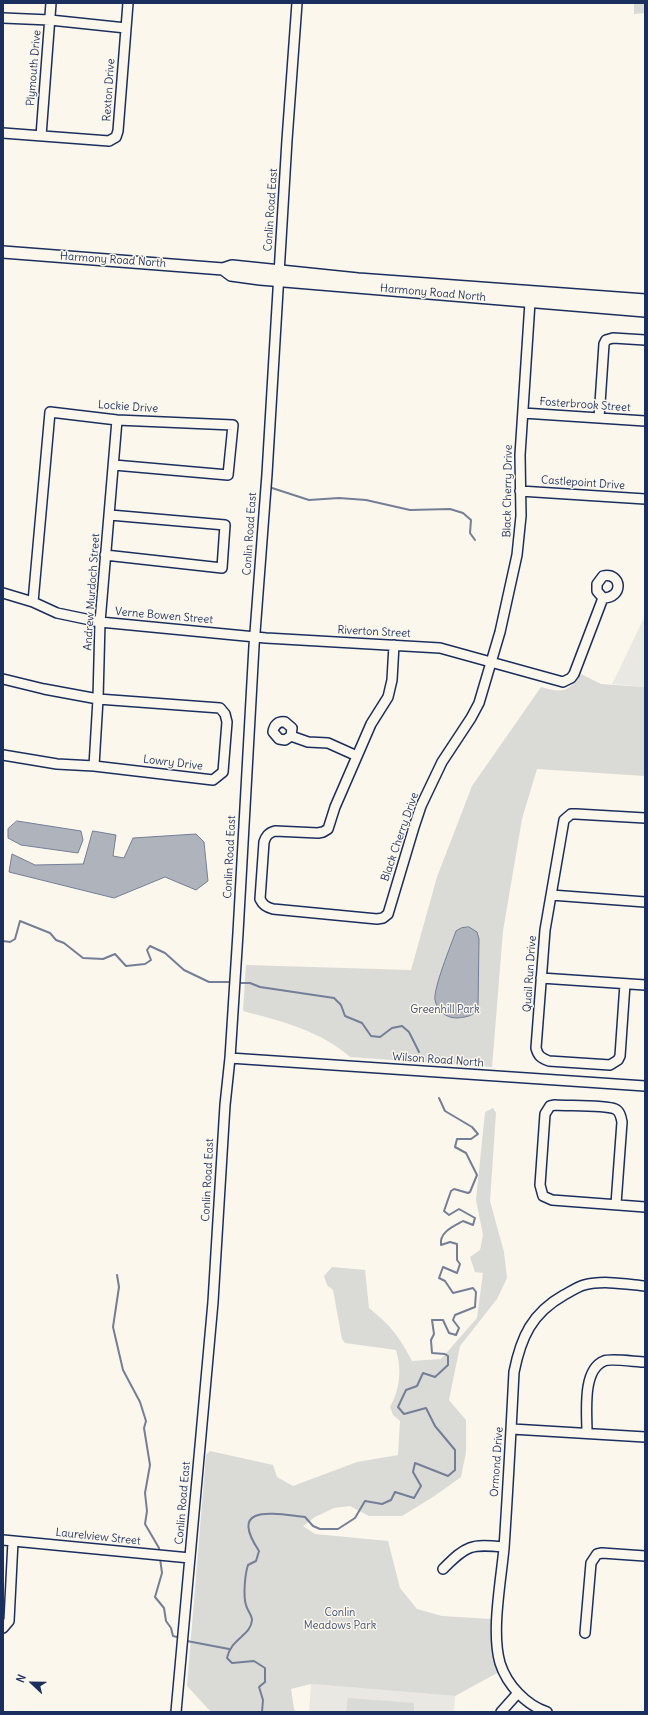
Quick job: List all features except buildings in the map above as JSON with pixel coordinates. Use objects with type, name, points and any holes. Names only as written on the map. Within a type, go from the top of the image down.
[{"type":"main road","name":"Harmony Road North","points":[[3,252],[223,269],[232,266],[278,276],[530,302],[645,311]]},
{"type":"main road","name":"Harmony Road North","points":[[278,276],[358,279],[645,300]]},
{"type":"street","name":"Plymouth Drive","points":[[41,136],[51,3]]},
{"type":"street","name":"Rexton Drive","points":[[3,133],[109,141],[116,137],[118,131],[128,3]]},
{"type":"street","name":"Conlin Road East","points":[[176,1712],[212,1309],[225,1105],[230,1058],[254,637],[267,474],[278,276],[297,3]]},
{"type":"street","points":[[3,18],[50,20],[126,28]]},
{"type":"street","name":"Black Cherry Drive","points":[[394,645],[392,680],[388,697],[371,724],[335,807],[328,828],[323,832],[318,833],[275,831],[270,832],[266,836],[264,842],[260,899],[267,907],[273,910],[377,919],[383,918],[388,914],[421,806],[442,762],[479,703],[500,632],[517,555],[521,516],[520,455],[530,302]]},
{"type":"street","points":[[599,418],[604,344],[606,340],[613,338],[645,340]]},
{"type":"street","name":"Lockie Drive","points":[[32,602],[50,412],[117,420],[233,426],[228,475],[114,465]]},
{"type":"street","name":"Fosterbrook Street","points":[[523,413],[645,421]]},
{"type":"street","name":"Andrew Murdoch Street","points":[[94,766],[98,699],[100,622],[117,420]]},
{"type":"street","name":"Castlepoint Drive","points":[[520,491],[645,499]]},
{"type":"street","points":[[105,555],[222,568],[225,525],[110,515]]},
{"type":"street","name":"Verne Bowen Street","points":[[3,593],[32,602],[57,613],[100,622],[254,637]]},
{"type":"street","name":"Riverton Street","points":[[254,637],[440,648],[559,682],[567,681],[574,674],[603,598]]},
{"type":"street","points":[[3,679],[44,690],[98,699]]},
{"type":"street","name":"Lowry Drive","points":[[3,756],[57,764],[94,766],[213,780],[223,772],[226,722],[225,714],[220,708],[98,699]]},
{"type":"street","points":[[291,736],[308,742],[328,744],[357,756]]},
{"type":"street","name":"Quail Run Drive","points":[[625,984],[620,1056],[618,1060],[610,1065],[556,1062],[542,1059],[537,1054],[536,1048],[545,930],[562,826],[567,816],[576,814],[645,818]]},
{"type":"street","points":[[551,895],[645,902]]},
{"type":"street","points":[[541,978],[645,985]]},
{"type":"street","name":"Wilson Road North","points":[[230,1058],[645,1086]]},
{"type":"street","points":[[616,1204],[622,1122],[618,1112],[609,1108],[550,1106],[544,1114],[540,1185],[543,1196],[552,1200],[645,1206]]},
{"type":"street","name":"Ormond Drive","points":[[547,1712],[528,1702],[509,1682],[500,1664],[497,1646],[496,1634],[504,1547],[512,1429],[514,1372],[517,1355],[526,1332],[539,1314],[552,1302],[582,1286],[597,1283],[645,1286]]},
{"type":"street","points":[[586,1433],[589,1379],[594,1367],[605,1360],[645,1362]]},
{"type":"street","points":[[512,1429],[645,1437]]},
{"type":"street","name":"Laurelview Street","points":[[3,1540],[190,1558]]},
{"type":"street","points":[[3,1628],[9,1621],[13,1541]]},
{"type":"street","points":[[443,1569],[459,1553],[470,1546],[504,1547]]},
{"type":"street","points":[[585,1633],[591,1563],[594,1558],[602,1553],[645,1556]]},
{"type":"street","points":[[501,1712],[518,1693]]},
{"type":"shaded area","points":[[645,616],[645,687],[612,684]]},
{"type":"shaded area","points":[[17,821],[81,831],[83,840],[78,853],[21,845],[8,838],[8,829]]},
{"type":"shaded area","points":[[93,831],[116,835],[113,856],[124,858],[133,838],[196,834],[204,842],[208,881],[196,890],[165,877],[114,898],[9,872],[12,854],[35,865],[83,864]]},
{"type":"shaded area","points":[[469,927],[477,932],[479,939],[478,1008],[470,1016],[453,1018],[440,1011],[436,1004],[435,994],[439,977],[456,931],[461,928]]},
{"type":"shaded area","points":[[311,1684],[455,1696],[454,1712],[309,1712]]},
{"type":"green space","points":[[634,3],[645,3],[645,13],[634,14]]},
{"type":"green space","name":"Greenhill Park","points":[[581,674],[601,684],[645,687],[645,776],[537,769],[522,819],[503,931],[492,1067],[350,1057],[326,1040],[300,1028],[243,1011],[246,965],[411,970],[437,877],[472,786],[541,687],[559,691],[564,690],[572,685]]},
{"type":"green space","name":"Conlin Meadows Park","points":[[493,1108],[496,1113],[490,1201],[504,1252],[507,1278],[497,1299],[460,1346],[449,1400],[466,1420],[466,1452],[461,1477],[433,1497],[402,1516],[369,1516],[350,1506],[334,1508],[315,1517],[303,1526],[315,1534],[388,1541],[400,1588],[417,1609],[442,1616],[492,1619],[492,1646],[494,1659],[499,1672],[455,1696],[311,1684],[291,1689],[294,1709],[296,1712],[211,1712],[187,1686],[206,1455],[210,1451],[273,1465],[277,1477],[293,1486],[357,1462],[398,1455],[400,1421],[393,1415],[390,1407],[396,1393],[399,1379],[399,1365],[396,1350],[345,1343],[342,1339],[333,1290],[327,1285],[324,1276],[332,1267],[365,1270],[369,1308],[394,1332],[412,1361],[441,1359],[477,1318],[483,1273],[475,1272],[470,1257],[480,1250],[483,1235],[476,1200],[485,1112]]},
{"type":"green space","points":[[348,1698],[414,1703],[414,1712],[346,1712]]},
{"type":"waterway","points":[[272,488],[309,500],[339,498],[366,500],[410,510],[450,509],[463,513],[471,520],[470,533],[475,540]]},
{"type":"waterway","points":[[3,941],[10,942],[15,939],[20,921],[50,933],[56,940],[64,943],[83,958],[103,959],[115,954],[126,966],[145,964],[151,960],[147,950],[150,946],[165,953],[184,970],[209,982],[229,982]]},
{"type":"waterway","points":[[241,983],[250,983],[260,987],[334,998],[341,1005],[345,1016],[362,1023],[371,1036],[380,1037],[392,1028],[402,1026],[409,1032],[419,1052]]},
{"type":"waterway","points":[[262,1712],[263,1700],[259,1687],[265,1682],[265,1668],[254,1661],[232,1663],[227,1658],[232,1646],[245,1634],[251,1625],[252,1620],[245,1601],[245,1579],[248,1565],[256,1561],[259,1551],[251,1536],[248,1525],[252,1518],[259,1515],[269,1514],[305,1517],[313,1526],[320,1529],[338,1529],[355,1518],[365,1501],[382,1504],[391,1500],[395,1492],[414,1498],[421,1486],[413,1472],[415,1463],[448,1476],[455,1470],[455,1450],[435,1426],[426,1408],[404,1414],[398,1407],[406,1390],[417,1386],[423,1373],[435,1377],[448,1365],[448,1356],[445,1354],[432,1353],[431,1340],[434,1334],[432,1320],[443,1320],[449,1333],[456,1335],[459,1328],[453,1320],[455,1315],[475,1307],[476,1292],[473,1288],[453,1293],[445,1281],[439,1278],[443,1267],[457,1273],[460,1264],[457,1260],[457,1244],[450,1242],[441,1245],[442,1236],[452,1227],[463,1221],[473,1225],[475,1218],[459,1209],[449,1215],[444,1211],[451,1191],[454,1189],[468,1193],[470,1192],[477,1175],[466,1153],[455,1147],[457,1139],[471,1139],[478,1134],[472,1127],[445,1111],[439,1098]]},
{"type":"waterway","points":[[117,1275],[119,1287],[113,1327],[123,1370],[140,1402],[146,1421],[144,1428],[150,1465],[145,1493],[147,1511],[145,1524],[159,1548],[159,1552]]},
{"type":"waterway","points":[[160,1558],[162,1573],[155,1597],[164,1608],[166,1621],[171,1628],[173,1636],[177,1637]]},
{"type":"waterway","points":[[187,1641],[229,1649]]}]
